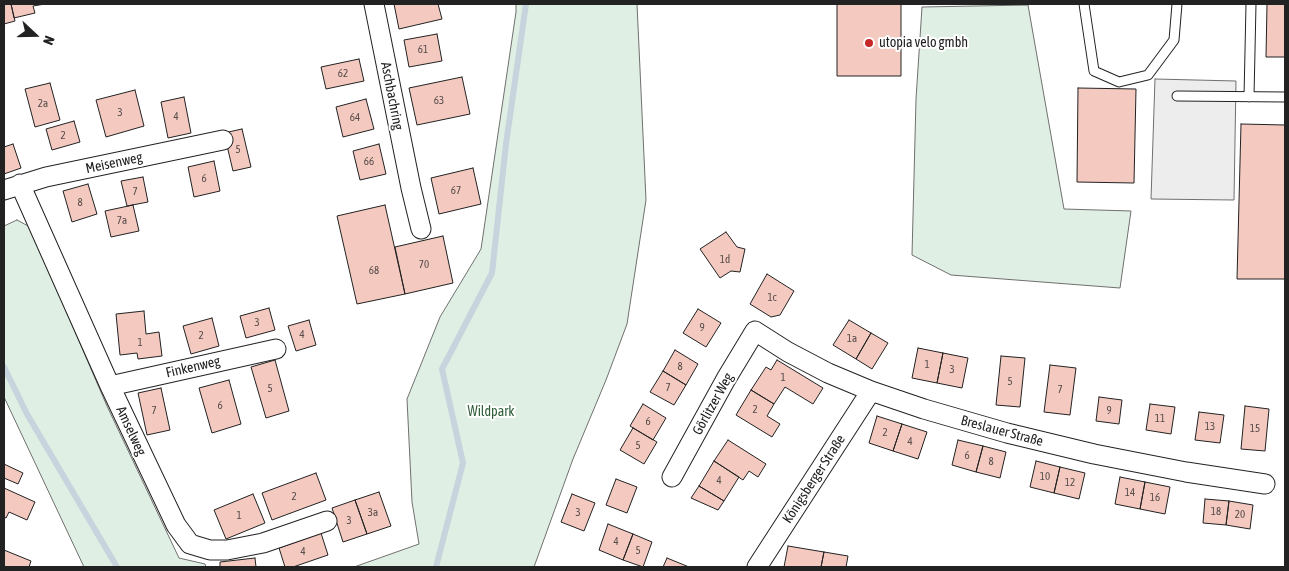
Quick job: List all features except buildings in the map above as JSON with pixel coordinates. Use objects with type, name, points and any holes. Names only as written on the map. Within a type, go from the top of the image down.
[{"type":"street","name":"Aschbachring","points":[[374,4],[404,189],[421,229]]},
{"type":"street","name":"Meisenweg","points":[[10,188],[46,177],[224,140]]},
{"type":"street","name":"Amselweg","points":[[10,188],[110,386],[176,526],[190,544],[210,550],[227,550],[263,543],[328,521]]},
{"type":"street","name":"Breslauer Straße","points":[[755,331],[788,352],[828,372],[870,391],[924,409],[1007,433],[1094,454],[1186,472],[1265,484]]},
{"type":"street","name":"Görlitzer Weg","points":[[672,477],[755,331]]},
{"type":"street","name":"Finkenweg","points":[[110,386],[276,349]]},
{"type":"street","name":"Königsberger Straße","points":[[757,567],[870,391]]},
{"type":"lane","points":[[1084,4],[1094,72],[1119,82],[1148,74],[1174,40],[1177,4]]},
{"type":"lane","points":[[1249,97],[1251,4]]},
{"type":"lane","points":[[1177,96],[1285,97]]},
{"type":"green space","name":"Wildpark","points":[[516,4],[637,4],[646,200],[627,324],[573,459],[534,567],[354,567],[419,544],[412,502],[407,399],[440,317],[481,249]]},
{"type":"green space","points":[[1028,5],[1064,209],[1131,211],[1120,288],[951,275],[912,255],[916,99],[922,7]]},
{"type":"green space","points":[[17,220],[30,227],[107,406],[179,558],[205,564],[206,567],[84,567],[4,397],[4,226]]},
{"type":"shaded area","points":[[1155,79],[1236,81],[1234,200],[1151,199]]},
{"type":"waterway","points":[[436,567],[463,463],[442,369],[492,273],[506,144],[526,4]]},
{"type":"waterway","points":[[4,367],[27,414],[117,567]]},
{"type":"place","name":"utopia velo gmbh","points":[[869,43]]}]
